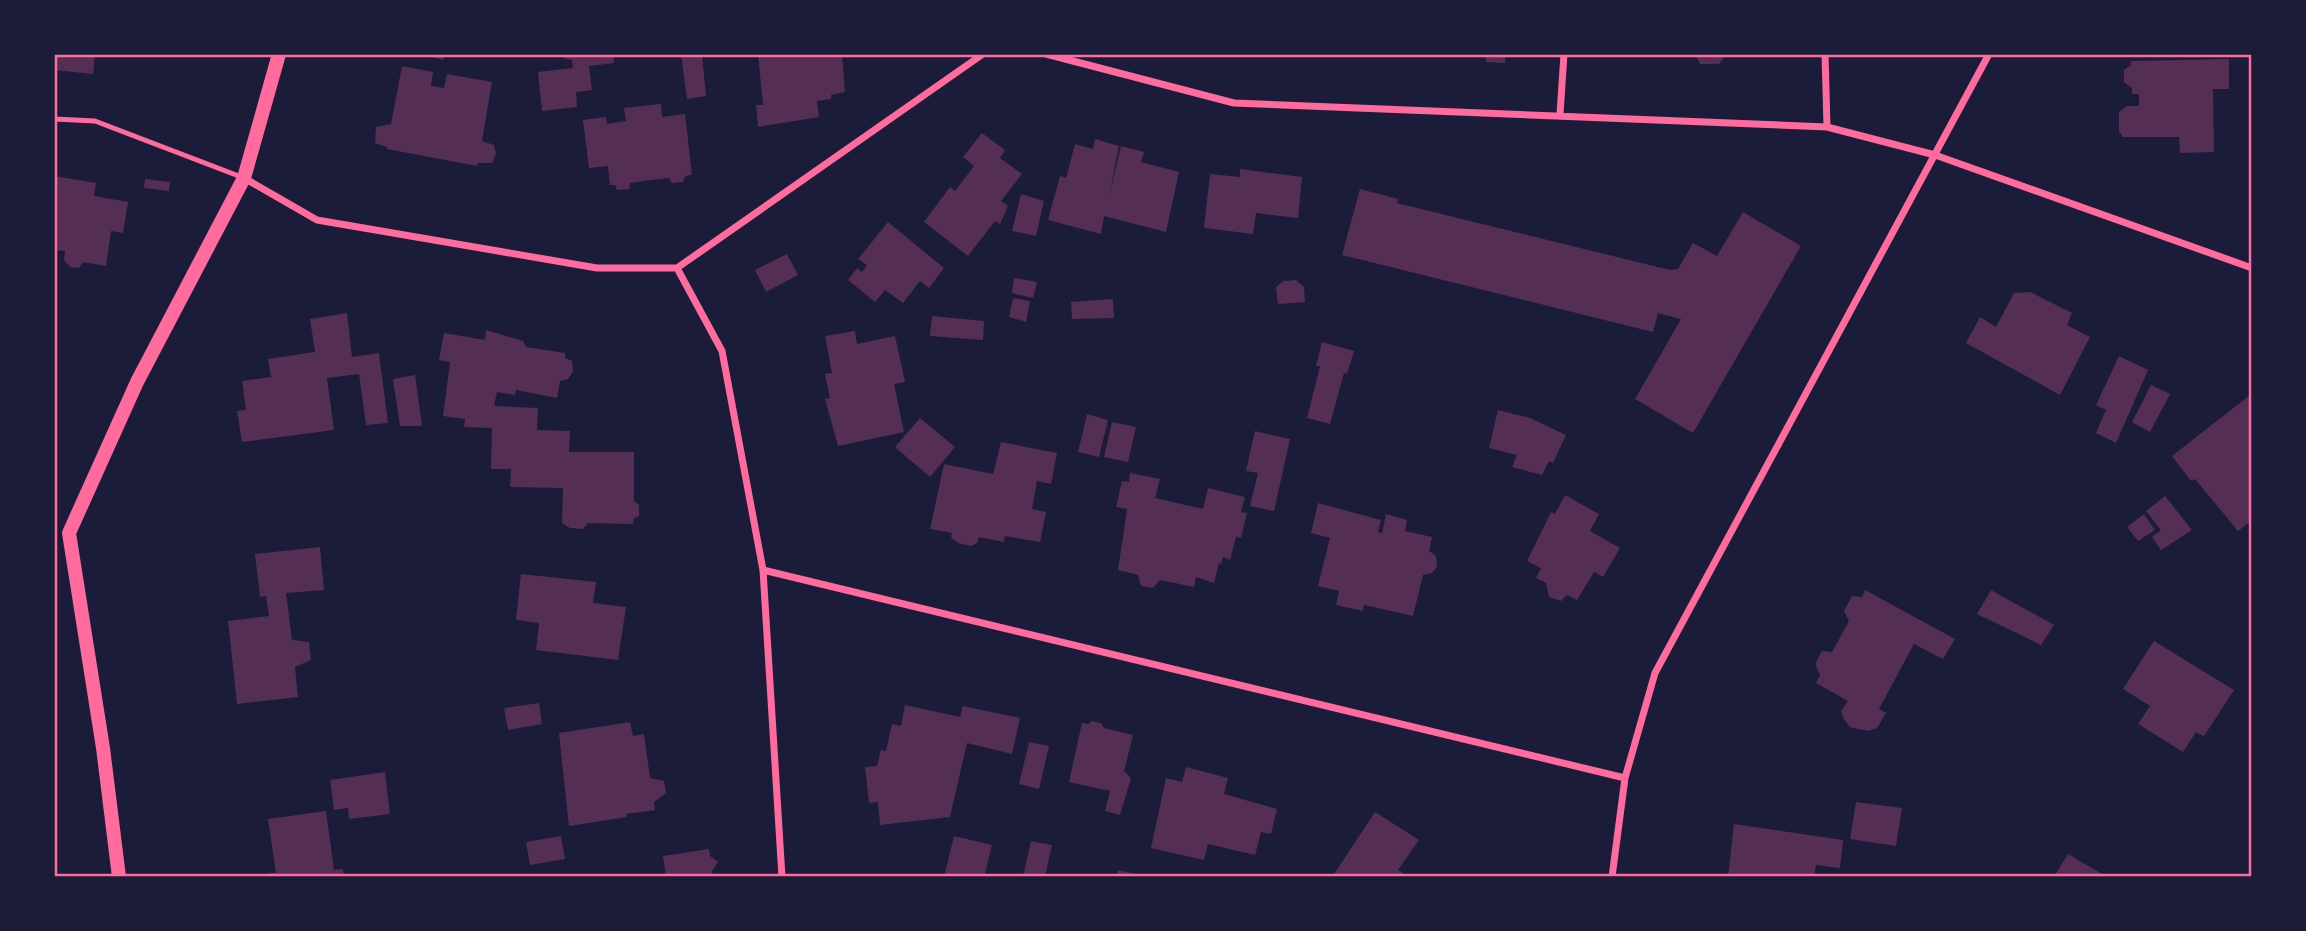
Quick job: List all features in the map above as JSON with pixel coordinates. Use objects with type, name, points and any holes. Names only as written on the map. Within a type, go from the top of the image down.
[{"type":"main road","points":[[120,877],[103,748],[69,533],[137,382],[244,178],[279,54]]},
{"type":"street","points":[[244,178],[317,220],[597,268],[677,268],[983,54]]},
{"type":"street","points":[[1046,54],[1234,103],[1382,111],[1560,114],[1682,123],[1827,127],[1935,155],[2252,268]]},
{"type":"street","points":[[1560,114],[1564,54]]},
{"type":"street","points":[[1825,54],[1827,127]]},
{"type":"street","points":[[1612,877],[1625,778],[1655,673],[1989,54]]},
{"type":"street","points":[[677,268],[722,351],[763,570],[782,877]]},
{"type":"street","points":[[763,570],[1625,778]]},
{"type":"lane","points":[[54,119],[95,121],[244,178]]},
{"type":"building","points":[[54,54],[95,54],[93,74],[54,70]]},
{"type":"building","points":[[421,54],[445,54],[443,60]]},
{"type":"building","points":[[564,54],[613,54],[614,63],[589,66],[592,90],[576,92],[577,107],[542,111],[538,72],[573,68],[572,60],[564,58]]},
{"type":"building","points":[[681,54],[702,54],[706,96],[687,99]]},
{"type":"building","points":[[758,54],[842,54],[845,92],[831,95],[831,99],[817,101],[819,117],[758,127],[756,105],[763,105]]},
{"type":"building","points":[[1486,54],[1505,54],[1505,63],[1486,62]]},
{"type":"building","points":[[1695,54],[1724,54],[1719,64],[1700,64]]},
{"type":"building","points":[[2229,59],[2229,89],[2213,89],[2214,152],[2180,153],[2179,137],[2123,137],[2119,131],[2119,112],[2127,106],[2139,106],[2139,94],[2132,94],[2132,88],[2124,82],[2124,70],[2131,65],[2131,61]]},
{"type":"building","points":[[402,66],[433,72],[431,86],[444,88],[447,74],[492,82],[482,141],[494,145],[496,154],[492,163],[478,163],[477,166],[387,149],[375,143],[376,127],[391,124]]},
{"type":"building","points":[[661,104],[662,117],[685,114],[692,175],[685,176],[683,182],[672,183],[669,178],[651,180],[630,183],[629,189],[617,190],[615,185],[610,185],[608,166],[589,168],[583,120],[606,117],[607,124],[626,121],[624,108]]},
{"type":"building","points":[[982,133],[1005,150],[1000,158],[1022,174],[1001,201],[1008,206],[1000,224],[995,221],[968,256],[924,222],[950,187],[955,191],[974,166],[963,157]]},
{"type":"building","points":[[1095,139],[1119,146],[1109,197],[1121,146],[1144,152],[1141,162],[1179,172],[1166,232],[1104,216],[1101,234],[1048,220],[1060,176],[1066,178],[1075,144],[1093,149]]},
{"type":"building","points":[[1240,169],[1302,177],[1298,218],[1256,213],[1253,234],[1204,228],[1210,174],[1240,177]]},
{"type":"building","points":[[54,176],[96,183],[94,196],[128,202],[123,233],[111,231],[106,266],[83,262],[79,268],[70,267],[64,260],[65,251],[54,250]]},
{"type":"building","points":[[145,179],[170,182],[169,191],[144,188]]},
{"type":"building","points":[[1360,189],[1398,199],[1397,203],[1670,270],[1678,269],[1693,243],[1717,256],[1743,212],[1801,246],[1693,433],[1635,399],[1681,319],[1658,313],[1653,332],[1342,255]]},
{"type":"building","points":[[1021,194],[1044,201],[1036,236],[1012,231]]},
{"type":"building","points":[[888,222],[944,268],[929,288],[920,281],[903,303],[885,290],[875,302],[848,280],[857,268],[862,272],[867,265],[858,259]]},
{"type":"building","points":[[787,254],[798,275],[766,292],[755,270]]},
{"type":"building","points":[[1014,278],[1037,282],[1033,298],[1012,293]]},
{"type":"building","points":[[1296,280],[1304,287],[1305,302],[1278,304],[1276,287],[1283,281]]},
{"type":"building","points":[[2030,292],[2072,313],[2067,325],[2090,337],[2060,395],[1966,343],[1980,317],[1996,327],[2014,293]]},
{"type":"building","points":[[1013,298],[1030,301],[1026,322],[1009,317]]},
{"type":"building","points":[[1113,299],[1114,318],[1072,319],[1071,302]]},
{"type":"building","points":[[347,313],[352,357],[379,353],[388,423],[366,425],[359,374],[327,378],[334,430],[242,442],[237,411],[246,410],[242,381],[271,377],[268,359],[315,352],[310,319]]},
{"type":"building","points":[[932,316],[984,321],[983,340],[930,336]]},
{"type":"building","points":[[486,330],[523,341],[526,347],[565,353],[565,358],[572,361],[573,371],[568,379],[560,381],[557,398],[516,390],[515,395],[497,392],[494,406],[538,408],[537,430],[570,431],[569,452],[634,452],[634,501],[639,505],[639,516],[634,518],[633,524],[588,523],[583,529],[570,528],[562,523],[563,488],[510,487],[511,469],[491,469],[492,428],[464,427],[465,419],[443,416],[450,362],[439,360],[444,333],[485,340]]},
{"type":"building","points":[[855,331],[857,344],[895,336],[905,382],[894,384],[904,432],[838,446],[825,399],[830,398],[825,374],[832,373],[825,336]]},
{"type":"building","points":[[1322,342],[1354,351],[1347,374],[1344,373],[1330,424],[1307,418],[1320,366],[1316,366]]},
{"type":"building","points":[[2119,356],[2148,370],[2116,443],[2096,433],[2106,410],[2096,405]]},
{"type":"building","points":[[415,375],[422,426],[400,426],[393,379]]},
{"type":"building","points":[[2151,385],[2170,394],[2150,432],[2132,422]]},
{"type":"building","points":[[2250,395],[2252,520],[2238,531],[2195,479],[2191,481],[2172,456]]},
{"type":"building","points":[[1498,410],[1530,418],[1566,435],[1553,463],[1549,461],[1542,475],[1512,467],[1517,455],[1489,448]]},
{"type":"building","points":[[1087,414],[1108,420],[1099,457],[1078,452]]},
{"type":"building","points":[[920,418],[955,447],[930,477],[895,447]]},
{"type":"building","points":[[1112,422],[1136,427],[1128,462],[1104,457]]},
{"type":"building","points":[[1255,431],[1290,439],[1274,511],[1250,506],[1258,473],[1246,471]]},
{"type":"building","points":[[1001,442],[1057,453],[1051,484],[1037,481],[1032,509],[1046,512],[1040,542],[1005,536],[1004,542],[979,537],[977,543],[971,546],[958,543],[951,537],[952,533],[930,529],[944,464],[993,474]]},
{"type":"building","points":[[1130,473],[1160,479],[1155,498],[1203,509],[1208,488],[1245,497],[1241,512],[1247,513],[1241,538],[1236,537],[1230,560],[1223,557],[1221,564],[1219,563],[1214,583],[1196,577],[1194,587],[1160,580],[1153,588],[1141,586],[1138,575],[1118,570],[1127,509],[1116,507],[1122,481],[1129,482]]},
{"type":"building","points":[[1565,495],[1599,514],[1590,531],[1620,548],[1603,577],[1594,572],[1577,600],[1567,595],[1561,601],[1549,597],[1546,583],[1536,578],[1541,568],[1527,561],[1551,512],[1555,514]]},
{"type":"building","points":[[2165,496],[2192,530],[2161,550],[2152,537],[2161,530],[2146,511]]},
{"type":"building","points":[[1318,503],[1381,520],[1378,532],[1382,533],[1386,514],[1407,520],[1405,531],[1432,537],[1429,551],[1436,556],[1437,567],[1432,573],[1423,575],[1413,616],[1364,605],[1363,611],[1336,605],[1339,591],[1318,586],[1330,538],[1311,533]]},
{"type":"building","points":[[2144,514],[2155,530],[2138,541],[2127,527]]},
{"type":"building","points":[[320,547],[324,590],[286,593],[292,640],[309,642],[311,660],[295,667],[298,697],[237,704],[228,621],[269,616],[266,596],[260,597],[255,554]]},
{"type":"building","points":[[521,574],[596,582],[593,603],[626,607],[618,660],[536,650],[539,623],[516,620]]},
{"type":"building","points":[[1865,590],[1955,639],[1943,659],[1914,644],[1879,709],[1886,713],[1877,728],[1868,731],[1850,727],[1841,711],[1848,701],[1816,683],[1820,675],[1815,664],[1822,651],[1832,652],[1849,621],[1844,611],[1852,596],[1862,597]]},
{"type":"building","points":[[1991,590],[2054,625],[2041,645],[1977,614]]},
{"type":"building","points":[[2154,641],[2234,690],[2204,736],[2196,732],[2183,752],[2138,724],[2150,706],[2123,689]]},
{"type":"building","points":[[539,703],[542,724],[508,730],[504,708]]},
{"type":"building","points":[[905,705],[960,717],[963,706],[1020,718],[1012,754],[967,743],[950,817],[880,825],[878,802],[869,803],[865,767],[877,766],[881,750],[886,751],[892,724],[901,726]]},
{"type":"building","points":[[1092,721],[1101,723],[1104,728],[1133,735],[1124,771],[1131,778],[1120,815],[1105,811],[1110,791],[1069,782],[1082,723],[1088,724]]},
{"type":"building","points":[[630,722],[633,736],[644,734],[650,778],[664,781],[666,793],[654,802],[655,810],[569,826],[559,733]]},
{"type":"building","points":[[1029,742],[1049,746],[1039,789],[1019,784]]},
{"type":"building","points":[[1186,767],[1228,778],[1224,794],[1277,809],[1271,834],[1261,832],[1255,855],[1208,844],[1204,860],[1151,848],[1166,778],[1182,782]]},
{"type":"building","points":[[385,772],[390,814],[349,819],[348,808],[334,810],[330,780]]},
{"type":"building","points":[[1856,802],[1902,808],[1896,846],[1850,839]]},
{"type":"building","points":[[326,811],[334,870],[343,869],[344,877],[271,877],[270,873],[276,873],[268,819]]},
{"type":"building","points":[[1375,812],[1419,840],[1398,870],[1409,877],[1332,877]]},
{"type":"building","points":[[1734,824],[1843,840],[1840,868],[1816,865],[1814,877],[1728,877]]},
{"type":"building","points":[[561,836],[565,859],[530,865],[526,842]]},
{"type":"building","points":[[954,836],[992,845],[985,874],[994,877],[944,877]]},
{"type":"building","points":[[1031,841],[1052,845],[1045,877],[1023,877]]},
{"type":"building","points":[[709,849],[710,856],[718,862],[712,871],[713,877],[666,877],[663,856]]},
{"type":"building","points":[[2068,854],[2102,874],[2101,877],[2054,877]]},
{"type":"building","points":[[1118,870],[1143,876],[1143,877],[1117,877]]}]
